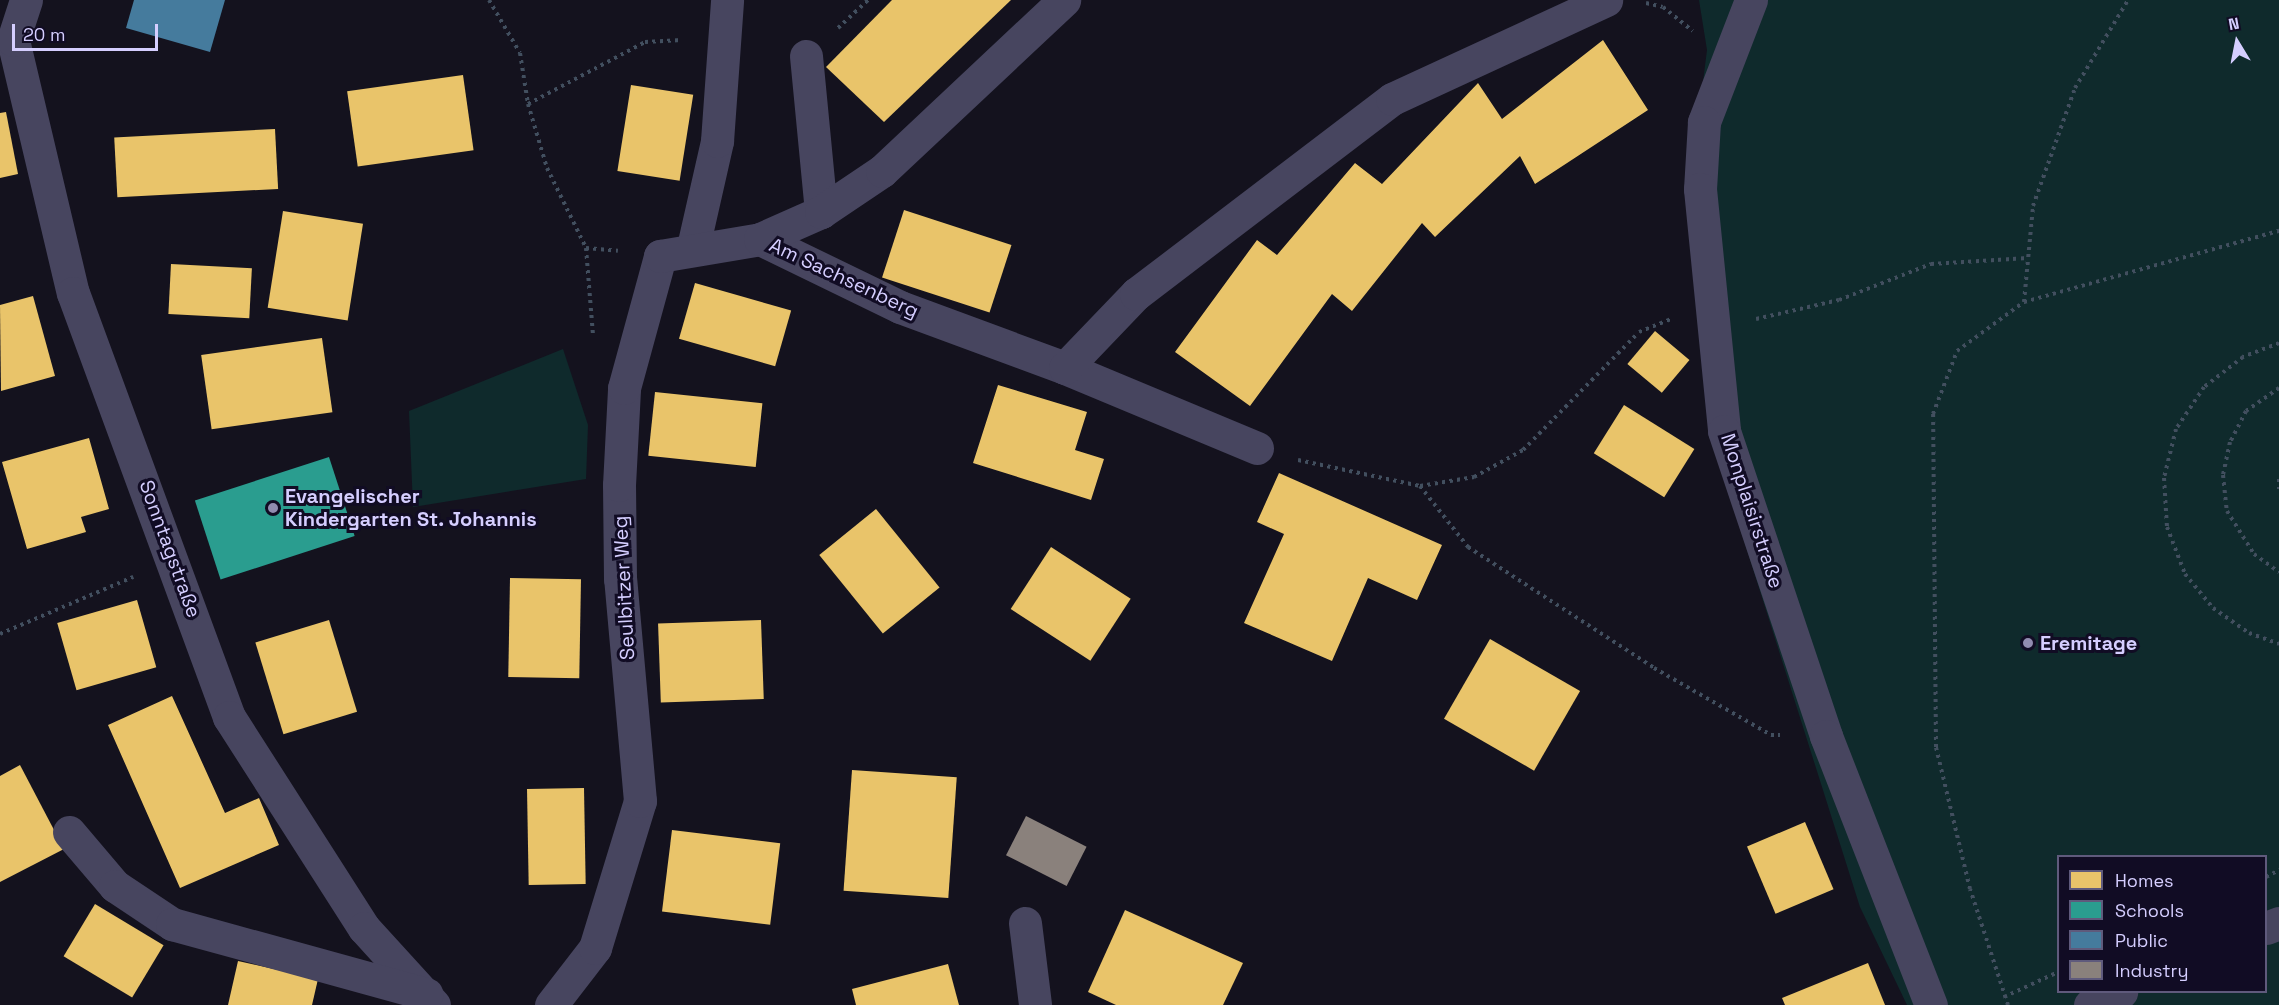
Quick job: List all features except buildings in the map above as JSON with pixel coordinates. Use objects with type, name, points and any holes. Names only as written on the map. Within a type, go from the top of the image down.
[{"type":"street","points":[[6,37],[26,0]]},
{"type":"street","points":[[693,247],[717,141],[727,37],[727,0]]},
{"type":"street","name":"Am Sachsenberg","points":[[760,239],[821,212],[882,171],[1064,0]]},
{"type":"street","points":[[1065,368],[1136,294],[1392,99],[1606,0]]},
{"type":"street","name":"Monplaisirstraße","points":[[1750,0],[1704,122],[1700,189],[1724,431],[1826,736],[1930,1005]]},
{"type":"street","name":"Sonntagstraße","points":[[6,37],[73,292],[175,559],[229,717],[364,927],[431,999]]},
{"type":"street","points":[[806,56],[821,212]]},
{"type":"street","name":"Am Sachsenberg","points":[[760,239],[900,307],[1065,368],[1257,448]]},
{"type":"street","name":"Seulbitzer Weg","points":[[550,1005],[595,948],[640,801],[620,579],[624,388],[660,256],[693,247],[760,239]]},
{"type":"street","points":[[69,832],[115,886],[172,924],[431,999]]},
{"type":"street","points":[[1025,923],[1035,1005]]},
{"type":"street","points":[[2090,1005],[2119,993]]},
{"type":"path","points":[[489,0],[520,53],[528,104],[547,168],[586,248]]},
{"type":"path","points":[[2024,302],[2033,206],[2075,88],[2128,0]]},
{"type":"path","points":[[1642,2],[1663,6],[1693,31]]},
{"type":"path","points":[[528,104],[645,42],[727,37]]},
{"type":"path","points":[[2008,1005],[1936,747],[1933,414],[1957,351],[2024,302],[2279,231]]},
{"type":"path","points":[[1257,448],[1335,471],[1420,486],[1474,477],[1523,450],[1639,332],[1839,300],[1931,264],[2028,258]]},
{"type":"path","points":[[2279,343],[2243,357],[2204,387],[2176,429],[2164,478],[2167,527],[2185,574],[2213,608],[2248,633],[2279,644]]},
{"type":"path","points":[[2279,388],[2246,411],[2230,442],[2223,475],[2227,511],[2254,554],[2279,572]]},
{"type":"path","points":[[2279,479],[2279,489]]},
{"type":"path","points":[[1420,486],[1468,547],[1654,668],[1770,735],[1826,736]]},
{"type":"path","points":[[0,634],[175,559]]},
{"type":"path","points":[[2004,997],[2057,972]]},
{"type":"green space","name":"Eremitage","points":[[1699,0],[2279,0],[2279,1005],[1907,1005],[1860,907],[1709,430],[1688,201],[1707,50]]},
{"type":"green space","points":[[563,349],[588,425],[586,479],[413,507],[409,411]]},
{"type":"place","name":"Evangelischer Kindergarten St. Johannis","points":[[273,508]]},
{"type":"place","name":"Eremitage","points":[[2028,643]]}]
